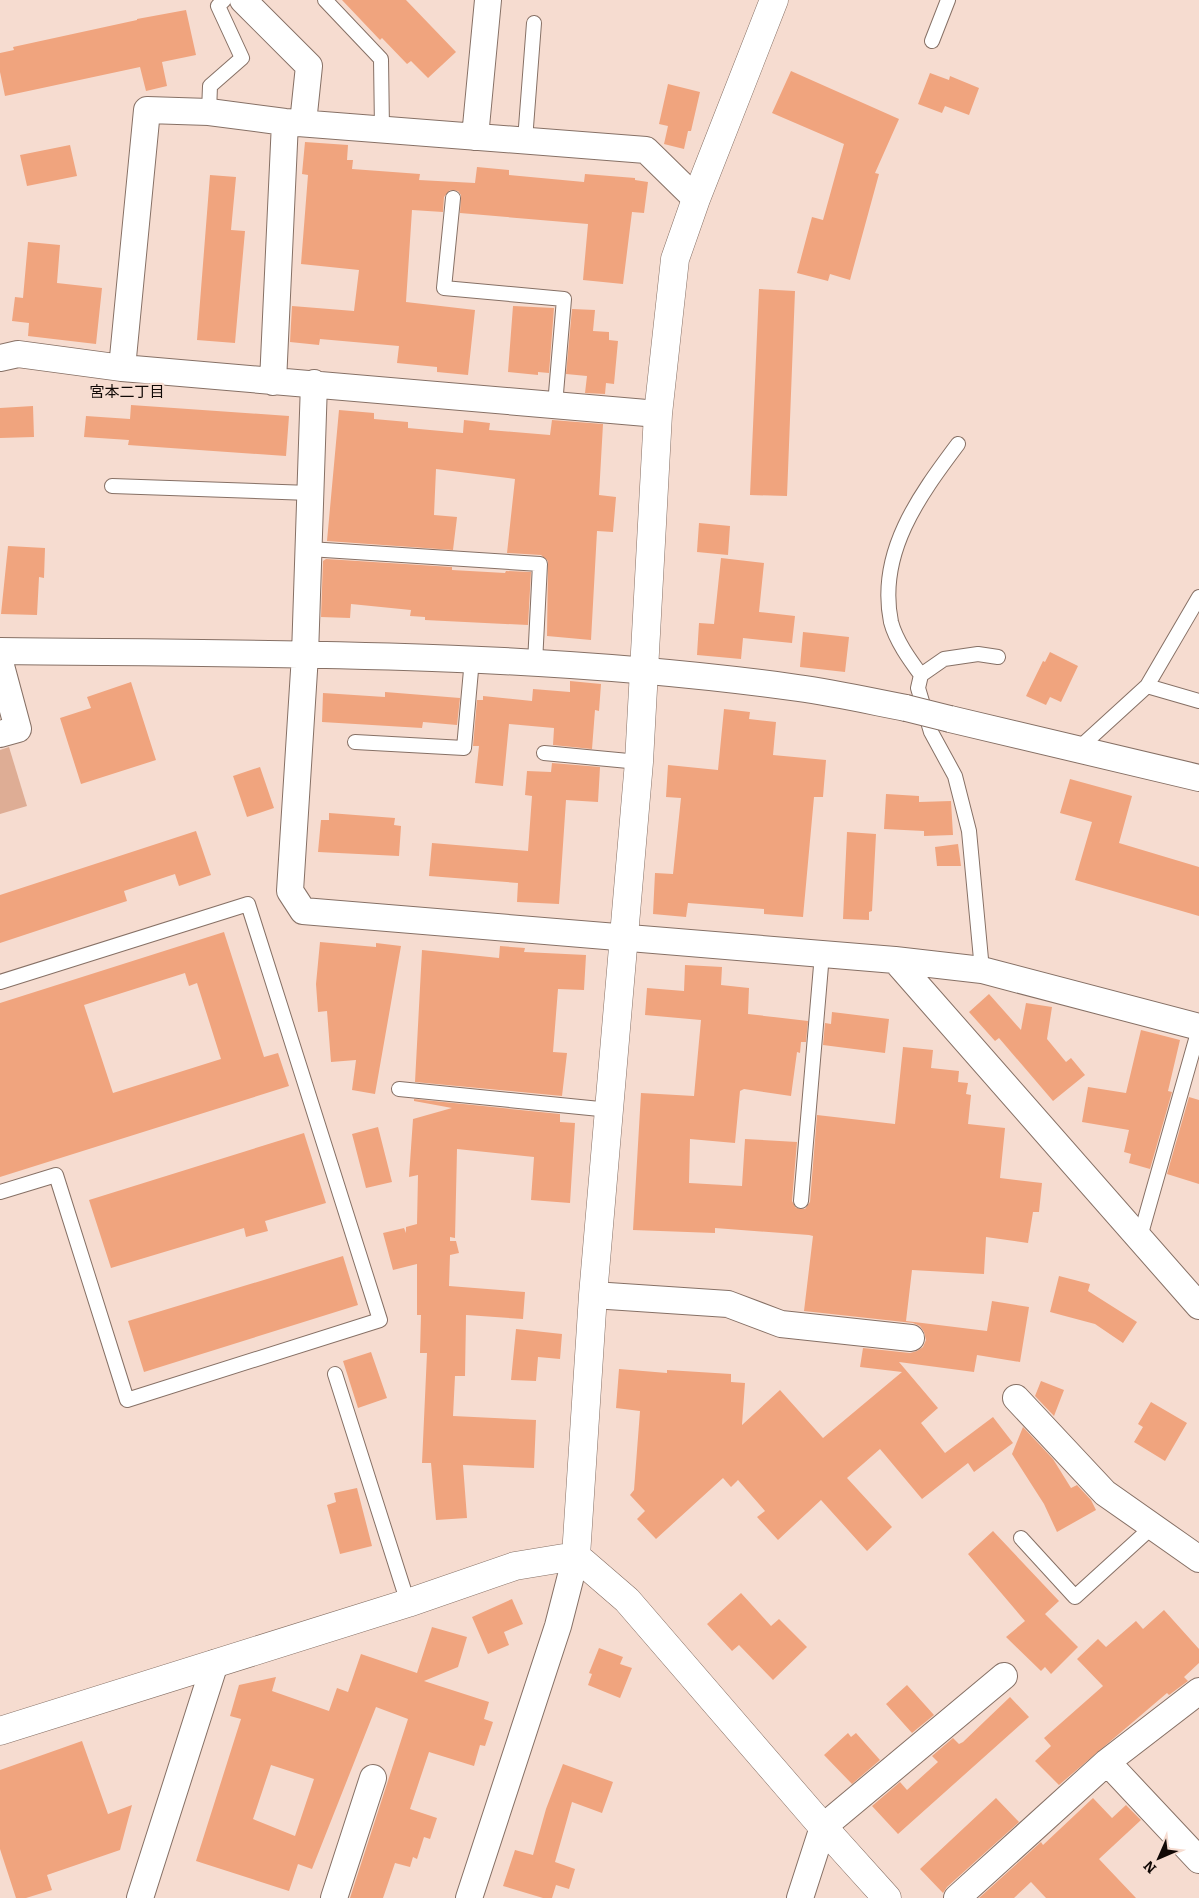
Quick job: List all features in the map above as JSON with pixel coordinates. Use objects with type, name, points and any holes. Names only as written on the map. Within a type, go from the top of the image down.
[{"type":"street","points":[[243,0],[309,66],[294,122],[273,382]]},
{"type":"street","points":[[475,137],[488,0]]},
{"type":"street","points":[[469,1898],[558,1626],[576,1556],[593,1295],[639,762],[658,414],[675,259],[774,0]]},
{"type":"street","points":[[122,368],[148,110],[209,112],[294,122],[646,150],[696,200]]},
{"type":"street","points":[[0,358],[18,354],[122,368],[658,414]]},
{"type":"street","points":[[314,384],[305,655],[290,891],[303,911],[895,960],[982,970],[1199,1028]]},
{"type":"street","points":[[0,651],[472,659],[645,671],[800,688],[906,708],[1199,778]]},
{"type":"street","points":[[0,662],[18,728],[0,734]]},
{"type":"street","points":[[895,960],[1199,1306]]},
{"type":"street","points":[[593,1295],[728,1304],[781,1324],[911,1338]]},
{"type":"street","points":[[1016,1398],[1105,1493],[1199,1559]]},
{"type":"street","points":[[0,1731],[408,1603],[515,1566],[576,1556]]},
{"type":"street","points":[[576,1556],[627,1600],[823,1828],[887,1898]]},
{"type":"street","points":[[140,1898],[215,1663]]},
{"type":"street","points":[[800,1898],[823,1828],[1004,1676]]},
{"type":"street","points":[[957,1898],[1107,1762],[1199,1691]]},
{"type":"street","points":[[1107,1762],[1199,1860]]},
{"type":"street","points":[[334,1898],[373,1778]]},
{"type":"lane","points":[[325,0],[381,59],[382,129]]},
{"type":"lane","points":[[932,41],[948,0]]},
{"type":"lane","points":[[209,112],[210,86],[242,58],[219,2]]},
{"type":"lane","points":[[525,140],[534,23]]},
{"type":"lane","points":[[453,198],[444,288],[564,299],[555,405]]},
{"type":"lane","points":[[922,675],[907,656],[892,623],[887,586],[898,538],[924,489],[958,444]]},
{"type":"lane","points":[[112,486],[310,493]]},
{"type":"lane","points":[[309,549],[540,564],[536,663]]},
{"type":"lane","points":[[1078,749],[1147,686],[1199,597]]},
{"type":"lane","points":[[982,970],[969,831],[955,776],[931,732],[918,688],[922,675],[944,659],[978,654],[998,657]]},
{"type":"lane","points":[[355,742],[464,748],[472,659]]},
{"type":"lane","points":[[1147,686],[1199,701]]},
{"type":"lane","points":[[544,753],[639,762]]},
{"type":"lane","points":[[0,982],[248,904],[380,1320],[127,1400],[56,1175],[0,1192]]},
{"type":"lane","points":[[801,1201],[822,954]]},
{"type":"lane","points":[[1140,1237],[1199,1028]]},
{"type":"lane","points":[[399,1089],[610,1110]]},
{"type":"lane","points":[[335,1374],[408,1603]]},
{"type":"lane","points":[[1021,1538],[1075,1597],[1152,1527]]},
{"type":"shaded area","points":[[9,747],[27,806],[0,814],[0,750]]},
{"type":"building","points":[[342,0],[406,0],[456,52],[428,78],[411,61],[407,64],[382,38],[380,40]]},
{"type":"building","points":[[186,10],[196,55],[162,62],[167,86],[146,91],[140,67],[5,96],[0,72],[0,53],[14,50],[13,47]]},
{"type":"building","points":[[791,71],[899,119],[875,173],[879,174],[850,280],[830,274],[828,281],[797,273],[812,217],[823,220],[844,144],[772,113]]},
{"type":"building","points":[[930,73],[949,80],[950,76],[979,88],[969,115],[945,106],[942,113],[918,104]]},
{"type":"building","points":[[668,84],[700,92],[691,131],[688,131],[684,149],[664,144],[668,126],[659,124]]},
{"type":"building","points":[[305,142],[348,145],[347,160],[353,160],[352,169],[420,174],[419,180],[475,183],[477,167],[509,170],[509,175],[584,182],[585,174],[635,178],[635,180],[648,182],[644,213],[632,212],[623,284],[583,280],[588,224],[460,213],[461,195],[458,191],[450,190],[444,197],[443,212],[412,210],[406,302],[475,310],[468,375],[437,372],[437,367],[397,363],[399,346],[320,339],[319,345],[290,342],[292,306],[354,311],[359,270],[301,264],[308,175],[302,174]]},
{"type":"building","points":[[70,145],[77,176],[27,186],[20,155]]},
{"type":"building","points":[[210,175],[236,177],[231,230],[245,231],[235,343],[197,340]]},
{"type":"building","points":[[28,242],[60,245],[57,283],[102,288],[96,344],[28,336],[29,323],[12,321],[15,297],[23,298]]},
{"type":"building","points":[[759,289],[795,291],[787,496],[750,495]]},
{"type":"building","points":[[513,306],[554,308],[549,373],[538,372],[538,375],[508,372]]},
{"type":"building","points":[[572,309],[595,310],[593,331],[609,332],[609,340],[618,341],[614,384],[606,383],[605,394],[585,393],[587,376],[566,374]]},
{"type":"building","points":[[131,405],[289,416],[286,456],[128,445],[129,440],[84,437],[86,416],[130,419]]},
{"type":"building","points":[[33,406],[34,437],[0,438],[0,408]]},
{"type":"building","points":[[339,410],[374,413],[374,419],[408,422],[408,428],[463,433],[464,420],[490,423],[489,430],[550,435],[552,420],[603,424],[599,495],[616,497],[613,532],[597,531],[591,640],[547,636],[548,561],[541,555],[507,553],[515,479],[436,469],[434,515],[457,517],[453,550],[327,541]]},
{"type":"building","points":[[699,523],[730,526],[728,555],[697,552]]},
{"type":"building","points":[[8,546],[45,548],[44,578],[39,577],[37,615],[1,614]]},
{"type":"building","points":[[721,558],[764,563],[759,612],[795,616],[792,643],[743,638],[741,659],[697,655],[699,623],[714,624]]},
{"type":"building","points":[[326,559],[452,567],[452,570],[505,573],[506,571],[531,572],[528,625],[425,620],[425,617],[410,616],[411,610],[351,604],[350,618],[321,617],[323,561]]},
{"type":"building","points":[[803,632],[849,637],[845,672],[800,667]]},
{"type":"building","points":[[1050,652],[1078,666],[1061,702],[1050,697],[1046,705],[1026,696],[1043,661],[1045,662]]},
{"type":"building","points":[[570,681],[601,684],[599,711],[595,710],[592,749],[553,745],[554,728],[509,724],[503,786],[475,783],[479,746],[473,746],[477,700],[483,700],[483,696],[532,701],[533,689],[570,692]]},
{"type":"building","points":[[131,682],[156,760],[81,784],[60,718],[91,708],[87,697]]},
{"type":"building","points":[[385,692],[460,698],[457,725],[423,722],[422,728],[322,722],[323,693],[385,697]]},
{"type":"building","points":[[724,709],[750,712],[749,719],[776,722],[773,755],[826,760],[823,797],[814,797],[803,917],[764,914],[764,909],[688,903],[686,917],[653,914],[655,873],[673,874],[681,798],[666,797],[668,765],[718,770]]},
{"type":"building","points":[[552,763],[600,767],[598,802],[566,800],[559,904],[517,902],[518,883],[429,876],[432,843],[528,851],[532,796],[525,795],[527,771],[551,772]]},
{"type":"building","points":[[260,767],[274,808],[247,817],[233,776]]},
{"type":"building","points":[[1070,779],[1132,796],[1119,843],[1199,867],[1199,916],[1075,880],[1092,822],[1060,813]]},
{"type":"building","points":[[886,794],[919,796],[919,802],[951,801],[953,835],[924,836],[924,831],[884,829]]},
{"type":"building","points":[[329,813],[395,818],[394,825],[401,826],[399,856],[318,852],[321,820],[329,820]]},
{"type":"building","points":[[196,831],[211,875],[179,886],[175,874],[124,891],[127,901],[0,943],[0,895]]},
{"type":"building","points":[[847,832],[876,834],[872,911],[869,912],[869,920],[843,919]]},
{"type":"building","points":[[958,844],[961,866],[937,866],[935,847]]},
{"type":"building","points":[[224,932],[264,1057],[278,1053],[289,1086],[0,1177],[0,1003]],"holes":[[[185,973],[189,986],[197,983],[221,1059],[113,1093],[84,1005]]]},
{"type":"building","points":[[320,942],[376,947],[376,943],[401,946],[375,1094],[352,1090],[356,1060],[331,1062],[327,1011],[318,1012],[316,984]]},
{"type":"building","points":[[500,946],[525,948],[524,952],[586,955],[584,990],[558,989],[553,1052],[567,1053],[562,1096],[415,1082],[422,950],[499,958]]},
{"type":"building","points":[[685,965],[722,967],[721,985],[749,988],[748,1014],[808,1021],[806,1042],[801,1042],[800,1053],[797,1052],[791,1096],[744,1089],[740,1091],[735,1143],[690,1139],[689,1183],[742,1186],[745,1139],[797,1142],[792,1201],[796,1208],[805,1209],[810,1202],[817,1115],[895,1124],[903,1047],[933,1050],[931,1068],[959,1071],[958,1082],[968,1083],[966,1094],[971,1095],[968,1124],[1005,1128],[1000,1178],[1042,1183],[1039,1212],[1033,1212],[1028,1243],[986,1237],[984,1274],[912,1270],[906,1321],[987,1331],[992,1301],[1029,1307],[1020,1362],[977,1355],[974,1372],[899,1362],[938,1408],[921,1423],[945,1453],[993,1417],[1013,1443],[974,1472],[968,1463],[922,1499],[880,1449],[847,1478],[892,1527],[867,1551],[821,1500],[778,1540],[757,1517],[765,1511],[738,1480],[731,1487],[723,1478],[656,1539],[637,1519],[645,1511],[630,1495],[634,1490],[640,1411],[616,1408],[619,1369],[667,1373],[667,1370],[731,1374],[731,1382],[745,1383],[742,1425],[780,1390],[823,1438],[902,1372],[860,1367],[863,1348],[910,1353],[923,1347],[926,1340],[920,1326],[913,1323],[804,1311],[813,1236],[715,1228],[715,1233],[633,1230],[641,1093],[694,1096],[701,1020],[645,1015],[647,988],[684,991]]},
{"type":"building","points":[[989,994],[1021,1030],[1026,1003],[1052,1007],[1047,1039],[1066,1062],[1071,1058],[1085,1075],[1053,1101],[999,1038],[995,1041],[969,1012]]},
{"type":"building","points":[[832,1012],[889,1019],[885,1053],[823,1045],[825,1023],[831,1024]]},
{"type":"building","points":[[1141,1030],[1180,1040],[1168,1091],[1172,1092],[1150,1169],[1129,1163],[1131,1154],[1124,1152],[1129,1130],[1082,1122],[1088,1087],[1126,1093]]},
{"type":"building","points":[[1189,1097],[1199,1100],[1199,1184],[1167,1174]]},
{"type":"building","points":[[414,1099],[560,1114],[560,1122],[575,1123],[570,1203],[531,1200],[534,1157],[457,1149],[455,1238],[450,1237],[450,1241],[456,1241],[459,1253],[450,1255],[449,1286],[525,1292],[523,1319],[466,1315],[465,1376],[455,1376],[453,1416],[536,1420],[534,1468],[463,1465],[467,1518],[436,1520],[431,1463],[422,1463],[427,1353],[420,1353],[421,1315],[417,1315],[417,1264],[393,1270],[383,1233],[404,1228],[406,1233],[406,1227],[417,1224],[418,1175],[409,1177],[413,1119],[452,1108],[414,1101]]},
{"type":"building","points":[[378,1127],[392,1182],[366,1188],[352,1134]]},
{"type":"building","points":[[304,1133],[326,1203],[265,1221],[268,1231],[246,1237],[244,1228],[111,1268],[89,1200]]},
{"type":"building","points":[[343,1256],[358,1305],[144,1372],[128,1321]]},
{"type":"building","points":[[1059,1276],[1090,1284],[1088,1291],[1137,1322],[1123,1343],[1095,1324],[1050,1312]]},
{"type":"building","points":[[516,1329],[562,1334],[560,1359],[538,1357],[536,1381],[511,1380]]},
{"type":"building","points":[[371,1352],[387,1398],[358,1408],[343,1361]]},
{"type":"building","points":[[1041,1381],[1064,1390],[1054,1416],[1035,1396]]},
{"type":"building","points":[[1151,1402],[1187,1423],[1165,1461],[1134,1442],[1143,1427],[1138,1424]]},
{"type":"building","points":[[1023,1427],[1053,1459],[1071,1488],[1077,1485],[1091,1500],[1096,1510],[1057,1532],[1044,1504],[1012,1454]]},
{"type":"building","points":[[357,1488],[372,1546],[340,1554],[327,1505],[336,1502],[334,1493]]},
{"type":"building","points":[[993,1531],[1059,1601],[1045,1614],[1078,1647],[1051,1674],[1045,1667],[1041,1671],[1006,1637],[1025,1621],[968,1554]]},
{"type":"building","points":[[741,1593],[771,1626],[779,1619],[807,1647],[773,1680],[739,1645],[732,1651],[707,1624]]},
{"type":"building","points":[[512,1599],[523,1624],[504,1632],[509,1645],[488,1654],[472,1617]]},
{"type":"building","points":[[1164,1610],[1199,1649],[1199,1663],[1184,1677],[1188,1681],[1169,1695],[1167,1693],[1059,1785],[1035,1761],[1051,1746],[1044,1738],[1103,1686],[1077,1659],[1098,1639],[1106,1647],[1136,1621],[1143,1629]]},
{"type":"building","points":[[432,1627],[467,1637],[458,1667],[424,1681],[489,1702],[484,1719],[493,1722],[485,1746],[480,1745],[474,1766],[429,1752],[410,1809],[437,1818],[430,1839],[424,1837],[417,1859],[413,1857],[410,1867],[395,1863],[383,1898],[350,1898],[408,1719],[376,1707],[312,1869],[298,1864],[289,1891],[196,1861],[241,1719],[230,1716],[239,1685],[276,1677],[272,1691],[329,1711],[337,1688],[348,1692],[361,1654],[417,1673]],"holes":[[[271,1765],[314,1779],[295,1836],[253,1819]]]},
{"type":"building","points":[[599,1648],[623,1657],[620,1664],[632,1668],[620,1698],[588,1685],[592,1674],[589,1673]]},
{"type":"building","points":[[907,1685],[934,1715],[912,1733],[886,1704]]},
{"type":"building","points":[[1010,1697],[1029,1717],[898,1834],[872,1806],[900,1782],[907,1790],[938,1762],[932,1756],[953,1738],[959,1744],[963,1742]]},
{"type":"building","points":[[848,1733],[851,1737],[856,1733],[880,1760],[852,1784],[824,1755]]},
{"type":"building","points":[[82,1741],[108,1814],[132,1805],[120,1850],[47,1875],[52,1890],[26,1898],[16,1898],[0,1849],[0,1770]]},
{"type":"building","points":[[563,1764],[613,1782],[602,1813],[572,1802],[555,1862],[575,1869],[569,1889],[556,1885],[552,1898],[543,1898],[503,1886],[515,1850],[533,1855],[546,1809]]},
{"type":"building","points":[[996,1798],[1019,1822],[947,1887],[943,1893],[920,1869]]},
{"type":"building","points":[[1093,1798],[1112,1818],[1126,1805],[1141,1820],[1099,1859],[1136,1898],[1046,1898],[1031,1882],[1014,1898],[979,1898],[1041,1842],[1043,1845]]},
{"type":"district","name":"宮本二丁目","points":[[127,392]]}]
